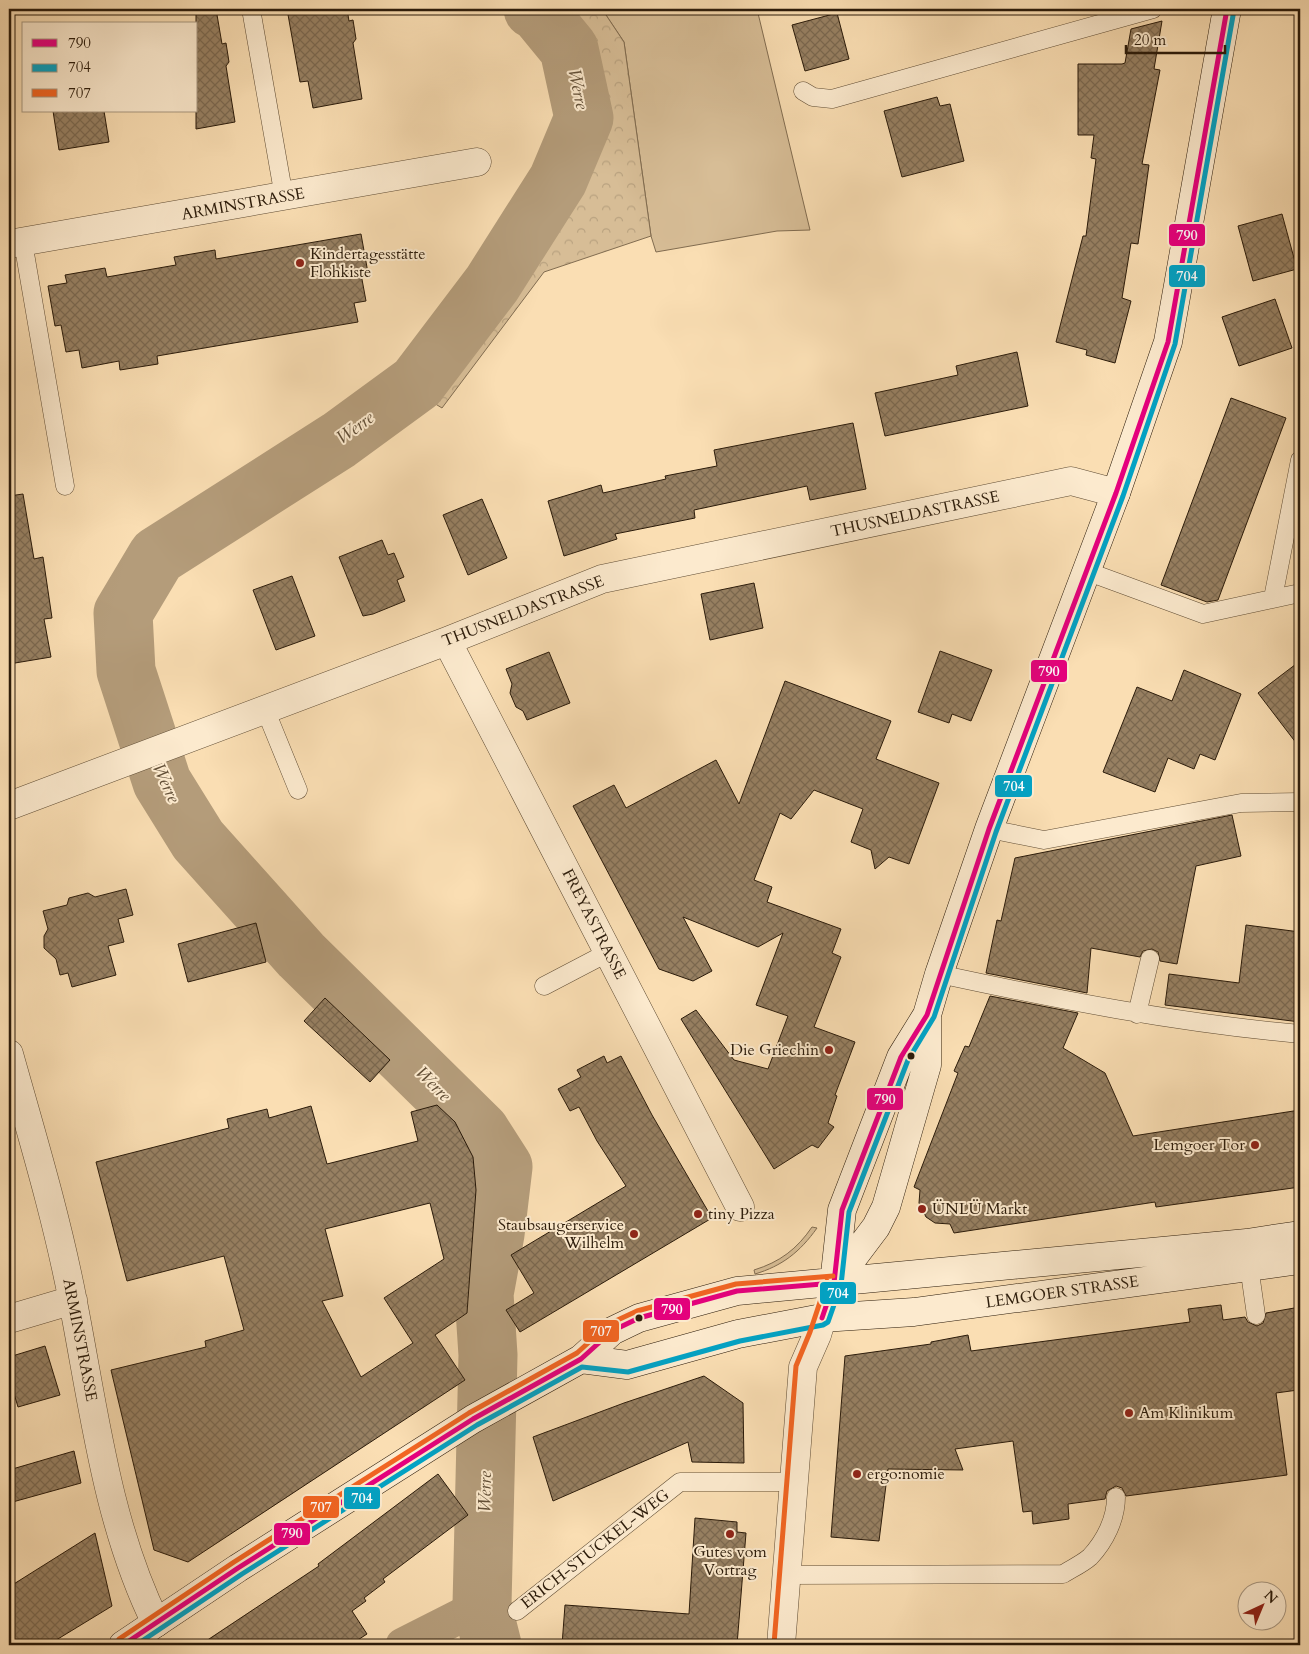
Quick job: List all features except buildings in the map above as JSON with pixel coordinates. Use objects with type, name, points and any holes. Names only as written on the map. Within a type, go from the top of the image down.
[{"type":"street","points":[[834,1283],[876,1227],[886,1207],[927,1065],[927,1015],[939,974],[989,829],[1116,493],[1168,342],[1227,9]]},
{"type":"street","name":"ARMINSTRASSE","points":[[16,243],[477,162]]},
{"type":"street","name":"THUSNELDASTRASSE","points":[[9,806],[447,640],[602,579],[1071,481],[1116,493]]},
{"type":"street","name":"FREYASTRASSE","points":[[447,640],[740,1207]]},
{"type":"street","points":[[781,1645],[792,1482],[803,1367],[817,1335],[834,1283],[842,1210],[900,1057],[927,1015]]},
{"type":"street","name":"ARMINSTRASSE","points":[[9,1054],[52,1205],[115,1508],[137,1584],[156,1623]]},
{"type":"street","name":"LEMGOER STRASSE","points":[[581,1359],[627,1365],[738,1334],[822,1318],[914,1312],[1248,1255],[1300,1235]]},
{"type":"street","name":"LEMGOER STRASSE","points":[[123,1645],[238,1568],[473,1419],[581,1359],[612,1331],[639,1318],[737,1291],[1248,1255],[1300,1260]]},
{"type":"street","points":[[9,1318],[73,1300]]},
{"type":"lane","points":[[251,9],[284,197]]},
{"type":"lane","points":[[803,91],[813,97],[832,99],[1153,9]]},
{"type":"lane","points":[[16,243],[65,486]]},
{"type":"lane","points":[[1273,598],[1300,460]]},
{"type":"lane","points":[[1086,571],[1203,614],[1300,593]]},
{"type":"lane","points":[[264,709],[298,790]]},
{"type":"lane","points":[[989,829],[1044,840],[1241,803],[1300,802]]},
{"type":"lane","points":[[544,986],[609,952]]},
{"type":"lane","points":[[1137,1014],[1150,959]]},
{"type":"lane","points":[[939,974],[1050,998],[1137,1014],[1220,1027],[1300,1034]]},
{"type":"lane","points":[[1050,998],[1057,1013]]},
{"type":"lane","points":[[1248,1255],[1256,1315]]},
{"type":"lane","name":"ERICH-STUCKEL-WEG","points":[[517,1611],[680,1482],[792,1482]]},
{"type":"lane","points":[[785,1575],[1063,1574],[1089,1557],[1108,1530],[1116,1512],[1116,1497]]},
{"type":"green space","points":[[557,9],[602,9],[624,42],[651,236],[544,272],[442,408],[429,400],[574,187],[598,121],[594,56],[585,27]]},
{"type":"green space","points":[[602,9],[757,9],[810,230],[777,231],[656,252],[651,236],[624,42]]},
{"type":"green space","points":[[812,1227],[817,1228],[790,1257],[774,1267],[755,1274],[754,1270],[772,1263],[787,1254]]},
{"type":"waterway","name":"Werre","points":[[492,1645],[482,1605],[488,1355],[484,1294],[495,1234],[503,1167],[480,1131],[301,955],[198,840],[162,782],[126,671],[123,613],[157,556],[339,440],[417,383],[492,284],[558,180],[584,118],[569,49],[537,10],[533,9]]},
{"type":"waterway","points":[[403,1645],[482,1605]]},
{"type":"transit line","name":"790","points":[[822,1318],[834,1283],[842,1210],[901,1057],[927,1015],[989,829],[1116,493],[1168,342],[1227,9]]},
{"type":"transit line","name":"704","points":[[136,1645],[242,1574],[477,1425],[582,1367],[628,1372],[740,1341],[823,1325],[828,1322],[841,1285],[849,1212],[908,1060],[934,1017],[996,832],[1123,496],[1175,344],[1234,10]]},
{"type":"transit line","name":"707","points":[[119,1639],[234,1562],[469,1413],[577,1353],[609,1324],[637,1311],[736,1284],[833,1276]]},
{"type":"transit line","name":"707","points":[[774,1644],[796,1366],[810,1332],[827,1281]]},
{"type":"transit line","name":"790","points":[[123,1645],[238,1568],[473,1419],[581,1359],[612,1331],[639,1318],[737,1291],[834,1283]]},
{"type":"place","name":"Kindertagesstätte Flohkiste","points":[[300,263]]},
{"type":"place","name":"Die Griechin","points":[[829,1050]]},
{"type":"place","name":"Lemgoer Tor","points":[[1255,1145]]},
{"type":"place","name":"ÜNLÜ Markt","points":[[922,1209]]},
{"type":"place","name":"tiny Pizza","points":[[698,1214]]},
{"type":"place","name":"Staubsaugerservice Wilhelm","points":[[634,1234]]},
{"type":"place","name":"Am Klinikum","points":[[1129,1413]]},
{"type":"place","name":"ergo:nomie","points":[[857,1474]]},
{"type":"place","name":"Gutes vom Vortrag","points":[[730,1534]]}]
